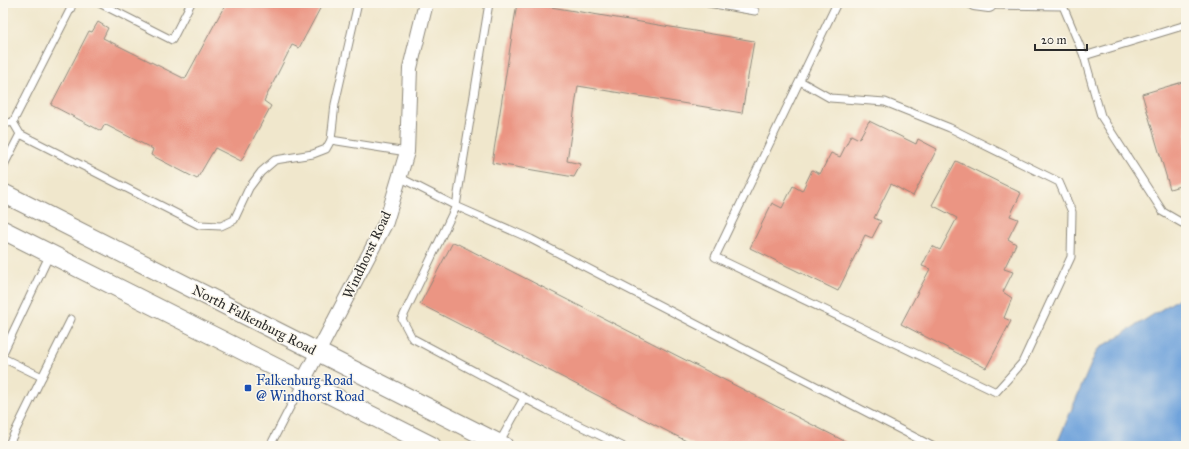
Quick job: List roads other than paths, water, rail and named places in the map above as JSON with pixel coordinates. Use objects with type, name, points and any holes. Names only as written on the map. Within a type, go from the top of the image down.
[{"type":"street","name":"Windhorst Road","points":[[303,381],[386,222],[407,152],[410,68],[426,3]]},
{"type":"street","points":[[974,3],[990,5]]},
{"type":"street","name":"North Falkenburg Road","points":[[3,193],[502,445]]},
{"type":"street","points":[[3,230],[432,446]]},
{"type":"lane","points":[[99,3],[172,40],[191,3]]},
{"type":"lane","points":[[13,122],[20,134],[199,225],[222,226],[234,220],[249,188],[261,172],[275,160],[312,154],[326,149],[331,140],[336,104],[358,3]]},
{"type":"lane","points":[[489,3],[456,206],[402,319],[412,338],[524,398],[622,446]]},
{"type":"lane","points":[[708,3],[755,11]]},
{"type":"lane","points":[[800,81],[830,98],[886,102],[950,128],[1059,182],[1072,212],[1070,257],[1022,363],[996,392],[716,257],[837,3]]},
{"type":"lane","points":[[990,5],[1062,5],[1084,56],[1102,116],[1163,212],[1182,223],[1186,222]]},
{"type":"lane","points":[[13,122],[71,8]]},
{"type":"lane","points":[[1084,56],[1186,25]]},
{"type":"lane","points":[[3,124],[13,122]]},
{"type":"lane","points":[[3,167],[20,134]]},
{"type":"lane","points":[[331,140],[407,152]]},
{"type":"lane","points":[[399,177],[456,206],[531,239],[932,446]]},
{"type":"lane","points":[[3,353],[50,254]]},
{"type":"lane","points":[[8,446],[71,319]]},
{"type":"lane","points":[[3,358],[42,377]]},
{"type":"lane","points":[[270,446],[303,381]]},
{"type":"lane","points":[[502,445],[524,398]]},
{"type":"water","points":[[1186,294],[1186,446],[1056,446],[1097,350]]},
{"type":"place","name":"Falkenburg Road @ Windhorst Road","points":[[248,388]]}]
